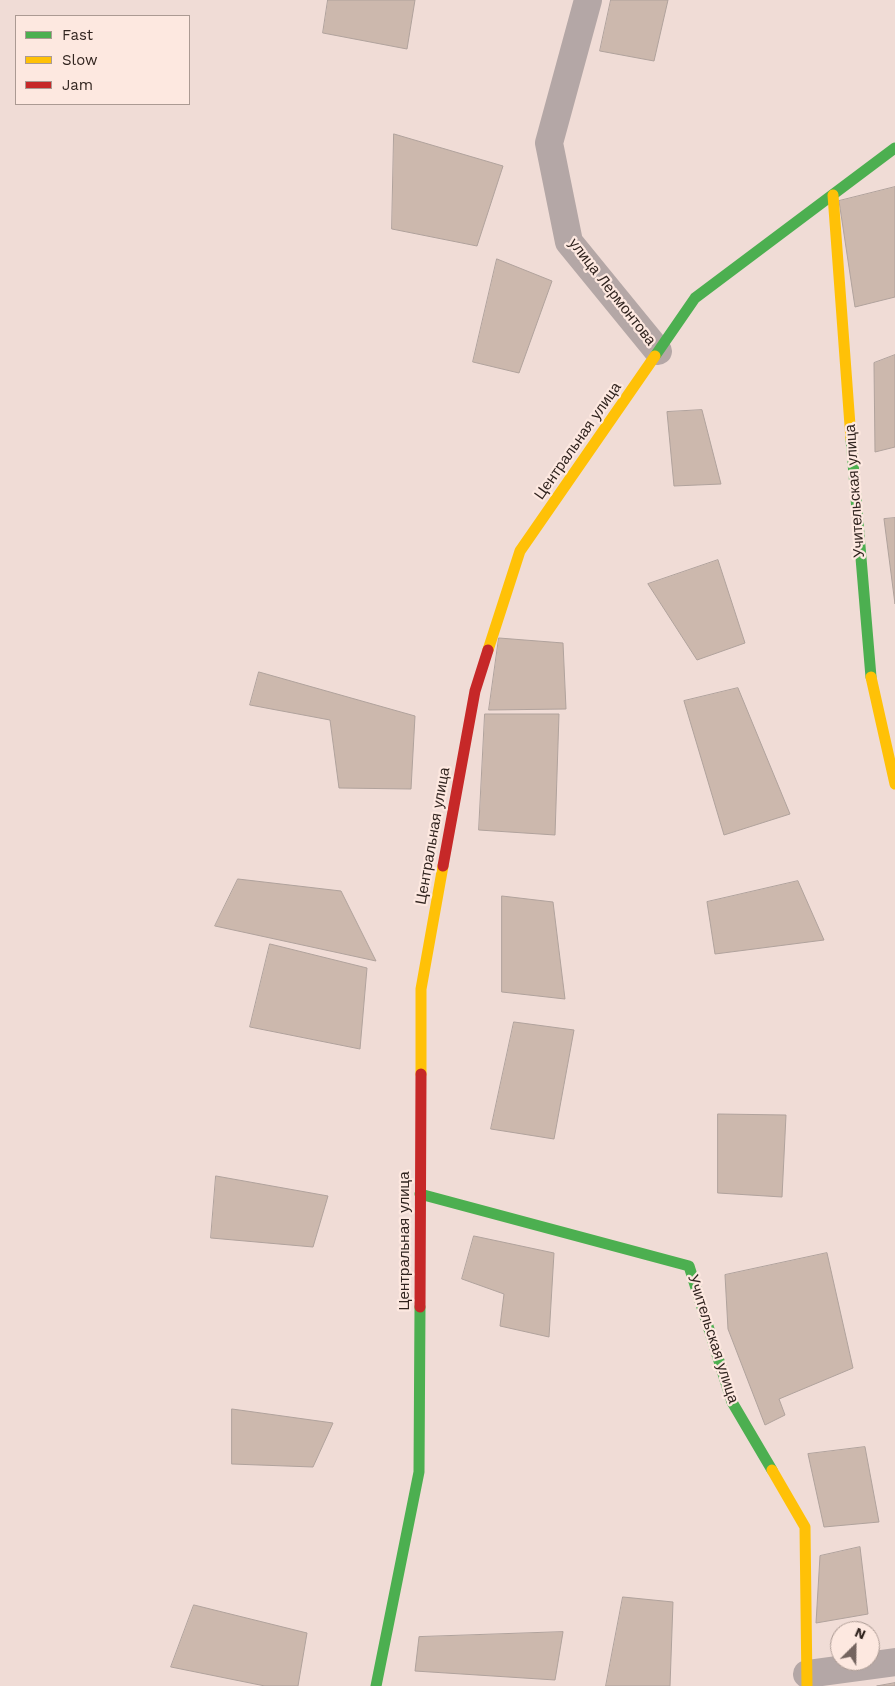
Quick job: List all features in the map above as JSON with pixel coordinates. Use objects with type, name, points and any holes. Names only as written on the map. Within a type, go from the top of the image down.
[{"type":"street","name":"улица Лермонтова","points":[[588,0],[549,143],[569,242],[658,351]]},
{"type":"street","name":"Центральная улица","points":[[376,1686],[419,1472],[421,989],[475,691],[520,551],[695,298],[895,148]]},
{"type":"street","name":"Учительская улица","points":[[833,194],[869,670],[895,784]]},
{"type":"street","name":"Учительская улица","points":[[420,1194],[689,1266],[732,1402],[805,1527],[807,1680],[895,1662]]},
{"type":"building","points":[[328,0],[415,0],[407,49],[323,33]]},
{"type":"building","points":[[611,0],[668,0],[654,61],[600,51]]},
{"type":"building","points":[[394,134],[503,166],[477,246],[392,229]]},
{"type":"building","points":[[895,187],[895,297],[855,307],[839,201]]},
{"type":"building","points":[[497,259],[552,281],[519,373],[473,362]]},
{"type":"building","points":[[895,355],[895,447],[875,452],[874,363]]},
{"type":"building","points":[[702,410],[721,484],[674,486],[667,412]]},
{"type":"building","points":[[895,518],[895,604],[884,519]]},
{"type":"building","points":[[718,560],[745,643],[697,660],[648,584]]},
{"type":"building","points":[[499,638],[563,643],[566,709],[489,710]]},
{"type":"building","points":[[259,672],[415,716],[411,789],[339,788],[330,720],[250,705]]},
{"type":"building","points":[[738,688],[790,814],[724,835],[684,701]]},
{"type":"building","points":[[485,714],[559,714],[555,835],[479,830]]},
{"type":"building","points":[[238,879],[341,891],[376,961],[215,926]]},
{"type":"building","points":[[798,881],[824,940],[715,954],[707,902]]},
{"type":"building","points":[[502,896],[553,902],[565,999],[502,992]]},
{"type":"building","points":[[270,944],[367,968],[360,1049],[250,1027]]},
{"type":"building","points":[[514,1022],[574,1030],[554,1139],[491,1129]]},
{"type":"building","points":[[718,1114],[786,1115],[782,1197],[718,1193]]},
{"type":"building","points":[[216,1176],[328,1196],[313,1247],[211,1238]]},
{"type":"building","points":[[474,1236],[554,1253],[549,1337],[500,1326],[504,1294],[462,1279]]},
{"type":"building","points":[[827,1253],[853,1368],[779,1399],[785,1415],[765,1425],[728,1329],[725,1275]]},
{"type":"building","points":[[232,1409],[333,1423],[313,1467],[232,1464]]},
{"type":"building","points":[[865,1447],[879,1522],[824,1527],[808,1454]]},
{"type":"building","points":[[860,1547],[868,1614],[816,1623],[820,1556]]},
{"type":"building","points":[[623,1597],[673,1602],[670,1686],[606,1686]]},
{"type":"building","points":[[194,1605],[307,1633],[298,1686],[265,1686],[171,1667]]},
{"type":"building","points":[[563,1632],[555,1680],[415,1671],[419,1637]]},
{"type":"building","points":[[895,1683],[895,1686],[877,1686]]},
{"type":"traffic: fast","points":[[655,356],[695,298],[895,148]]},
{"type":"traffic: fast","points":[[851,439],[871,677]]},
{"type":"traffic: fast","points":[[420,1194],[689,1266],[732,1402],[772,1470]]},
{"type":"traffic: fast","points":[[376,1686],[419,1472],[420,1307]]},
{"type":"traffic: slow","points":[[833,195],[851,439]]},
{"type":"traffic: slow","points":[[488,650],[520,551],[655,356]]},
{"type":"traffic: slow","points":[[871,677],[895,784]]},
{"type":"traffic: slow","points":[[421,1074],[421,989],[443,866]]},
{"type":"traffic: slow","points":[[772,1470],[805,1527],[807,1686]]},
{"type":"traffic: jam","points":[[443,866],[475,691],[488,650]]},
{"type":"traffic: jam","points":[[420,1307],[421,1074]]}]
